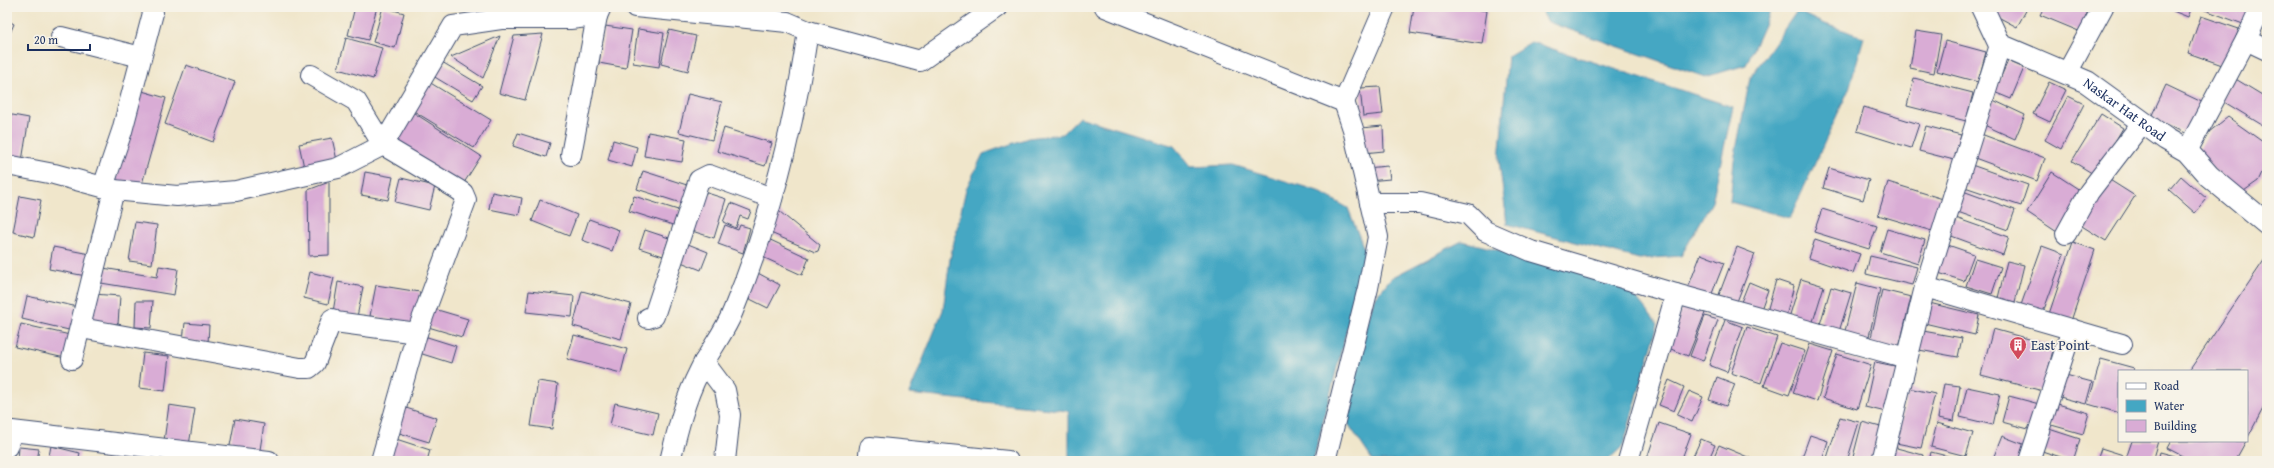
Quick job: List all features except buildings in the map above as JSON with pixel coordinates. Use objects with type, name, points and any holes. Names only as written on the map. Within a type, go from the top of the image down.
[{"type":"street","points":[[635,7],[791,14],[808,31],[920,61],[997,7]]},
{"type":"street","points":[[1105,7],[1344,102]]},
{"type":"street","points":[[1325,461],[1368,288],[1378,237],[1344,102],[1385,7]]},
{"type":"street","points":[[1882,461],[1925,287],[2000,45],[1982,7]]},
{"type":"street","points":[[2067,73],[2103,7]]},
{"type":"street","points":[[2187,151],[2246,40],[2261,7]]},
{"type":"street","points":[[7,165],[108,188],[176,196],[236,191],[338,168],[383,145],[453,26],[501,19],[570,19],[599,12],[571,155]]},
{"type":"street","points":[[72,359],[81,328],[108,188],[152,13]]},
{"type":"street","points":[[670,461],[675,438],[698,373],[733,313],[772,198],[799,96],[808,31]]},
{"type":"street","points":[[61,37],[141,57]]},
{"type":"street","points":[[2246,40],[2267,50]]},
{"type":"street","name":"Naskar Hat Road","points":[[2000,45],[2087,82],[2166,139],[2187,151],[2209,176],[2267,224]]},
{"type":"street","points":[[311,75],[356,101],[383,145],[457,189],[463,194],[466,200],[417,333],[381,461]]},
{"type":"street","points":[[2066,234],[2089,192],[2139,126],[2138,118]]},
{"type":"street","points":[[648,318],[654,316],[699,180],[709,175],[719,177],[772,198]]},
{"type":"street","points":[[1370,203],[1420,203],[1468,214],[1485,231],[1531,251],[1676,294],[1907,358]]},
{"type":"street","points":[[1925,287],[2122,344]]},
{"type":"street","points":[[1628,461],[1676,294]]},
{"type":"street","points":[[81,328],[300,368],[309,368],[315,363],[332,319],[335,322],[417,333]]},
{"type":"street","points":[[2029,461],[2072,329]]},
{"type":"street","points":[[704,362],[725,390],[730,415],[725,461]]},
{"type":"street","points":[[7,447],[12,431],[268,461]]},
{"type":"street","points":[[868,461],[870,447],[1008,461]]},
{"type":"water","points":[[1539,7],[1772,7],[1746,65],[1705,77],[1548,22]]},
{"type":"water","points":[[1797,11],[1822,23],[1864,37],[1849,89],[1790,218],[1730,202],[1734,160],[1750,78]]},
{"type":"water","points":[[1531,42],[1733,107],[1712,202],[1681,256],[1639,259],[1507,224],[1499,160],[1508,56]]},
{"type":"water","points":[[1079,117],[1174,146],[1191,167],[1233,165],[1318,191],[1348,208],[1366,254],[1313,461],[1069,461],[1069,411],[909,394],[943,310],[950,259],[966,189],[983,154],[1028,138],[1062,134]]},
{"type":"water","points":[[1462,241],[1622,280],[1658,324],[1623,446],[1607,461],[1373,461],[1341,413],[1374,299],[1391,278]]},
{"type":"place","name":"East Point","points":[[2018,360]]}]
